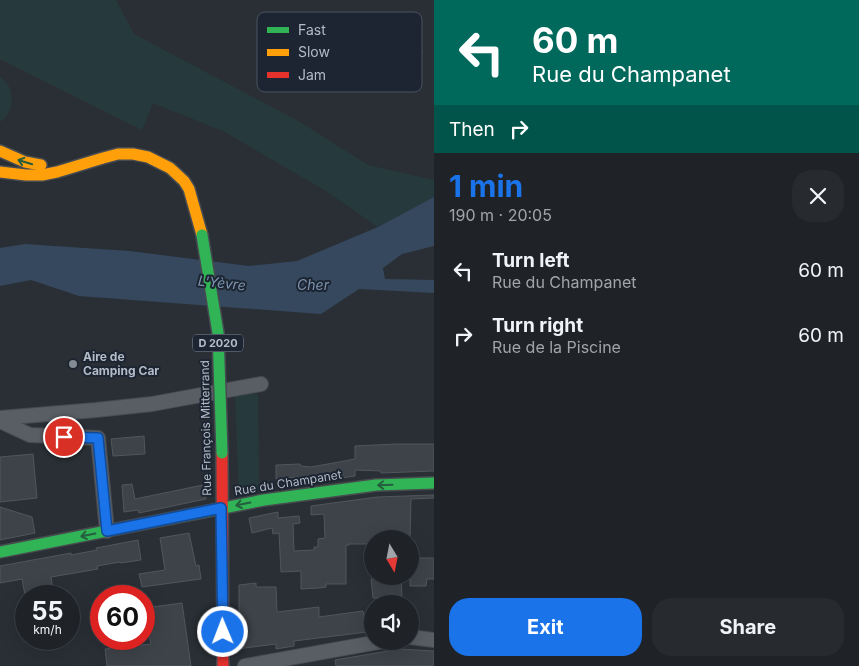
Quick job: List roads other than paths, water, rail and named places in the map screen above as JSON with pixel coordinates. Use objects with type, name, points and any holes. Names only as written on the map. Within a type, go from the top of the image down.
[{"type":"main road","name":"D 2020","points":[[0,151],[20,161],[38,165],[87,161]]},
{"type":"main road","points":[[0,151],[0,163]]},
{"type":"main road","name":"Rue François Mitterrand","points":[[87,161],[121,153],[140,155],[157,160],[174,170],[187,185],[202,236],[218,333],[222,452],[223,666]]},
{"type":"main road","name":"D 2020","points":[[0,172],[26,175],[44,174],[75,167],[87,161]]},
{"type":"main road","name":"Rue du Champanet","points":[[0,552],[264,500],[376,485],[434,483]]},
{"type":"street","points":[[0,419],[152,404],[261,384]]},
{"type":"street","points":[[0,419],[30,435],[98,438],[107,531]]},
{"type":"street","points":[[419,638],[434,640]]},
{"type":"street","points":[[245,666],[364,645]]},
{"type":"water","name":"Cher","points":[[434,197],[434,246],[402,254],[383,268],[385,279],[434,280],[434,293],[359,289],[321,314],[79,296],[31,280],[0,286],[0,248],[25,244],[129,251],[249,266],[297,261],[378,227]]},
{"type":"place","name":"Aire de Camping Car","points":[[73,364]]},
{"type":"water label","name":"L'Yèvre","points":[[222,283]]}]
